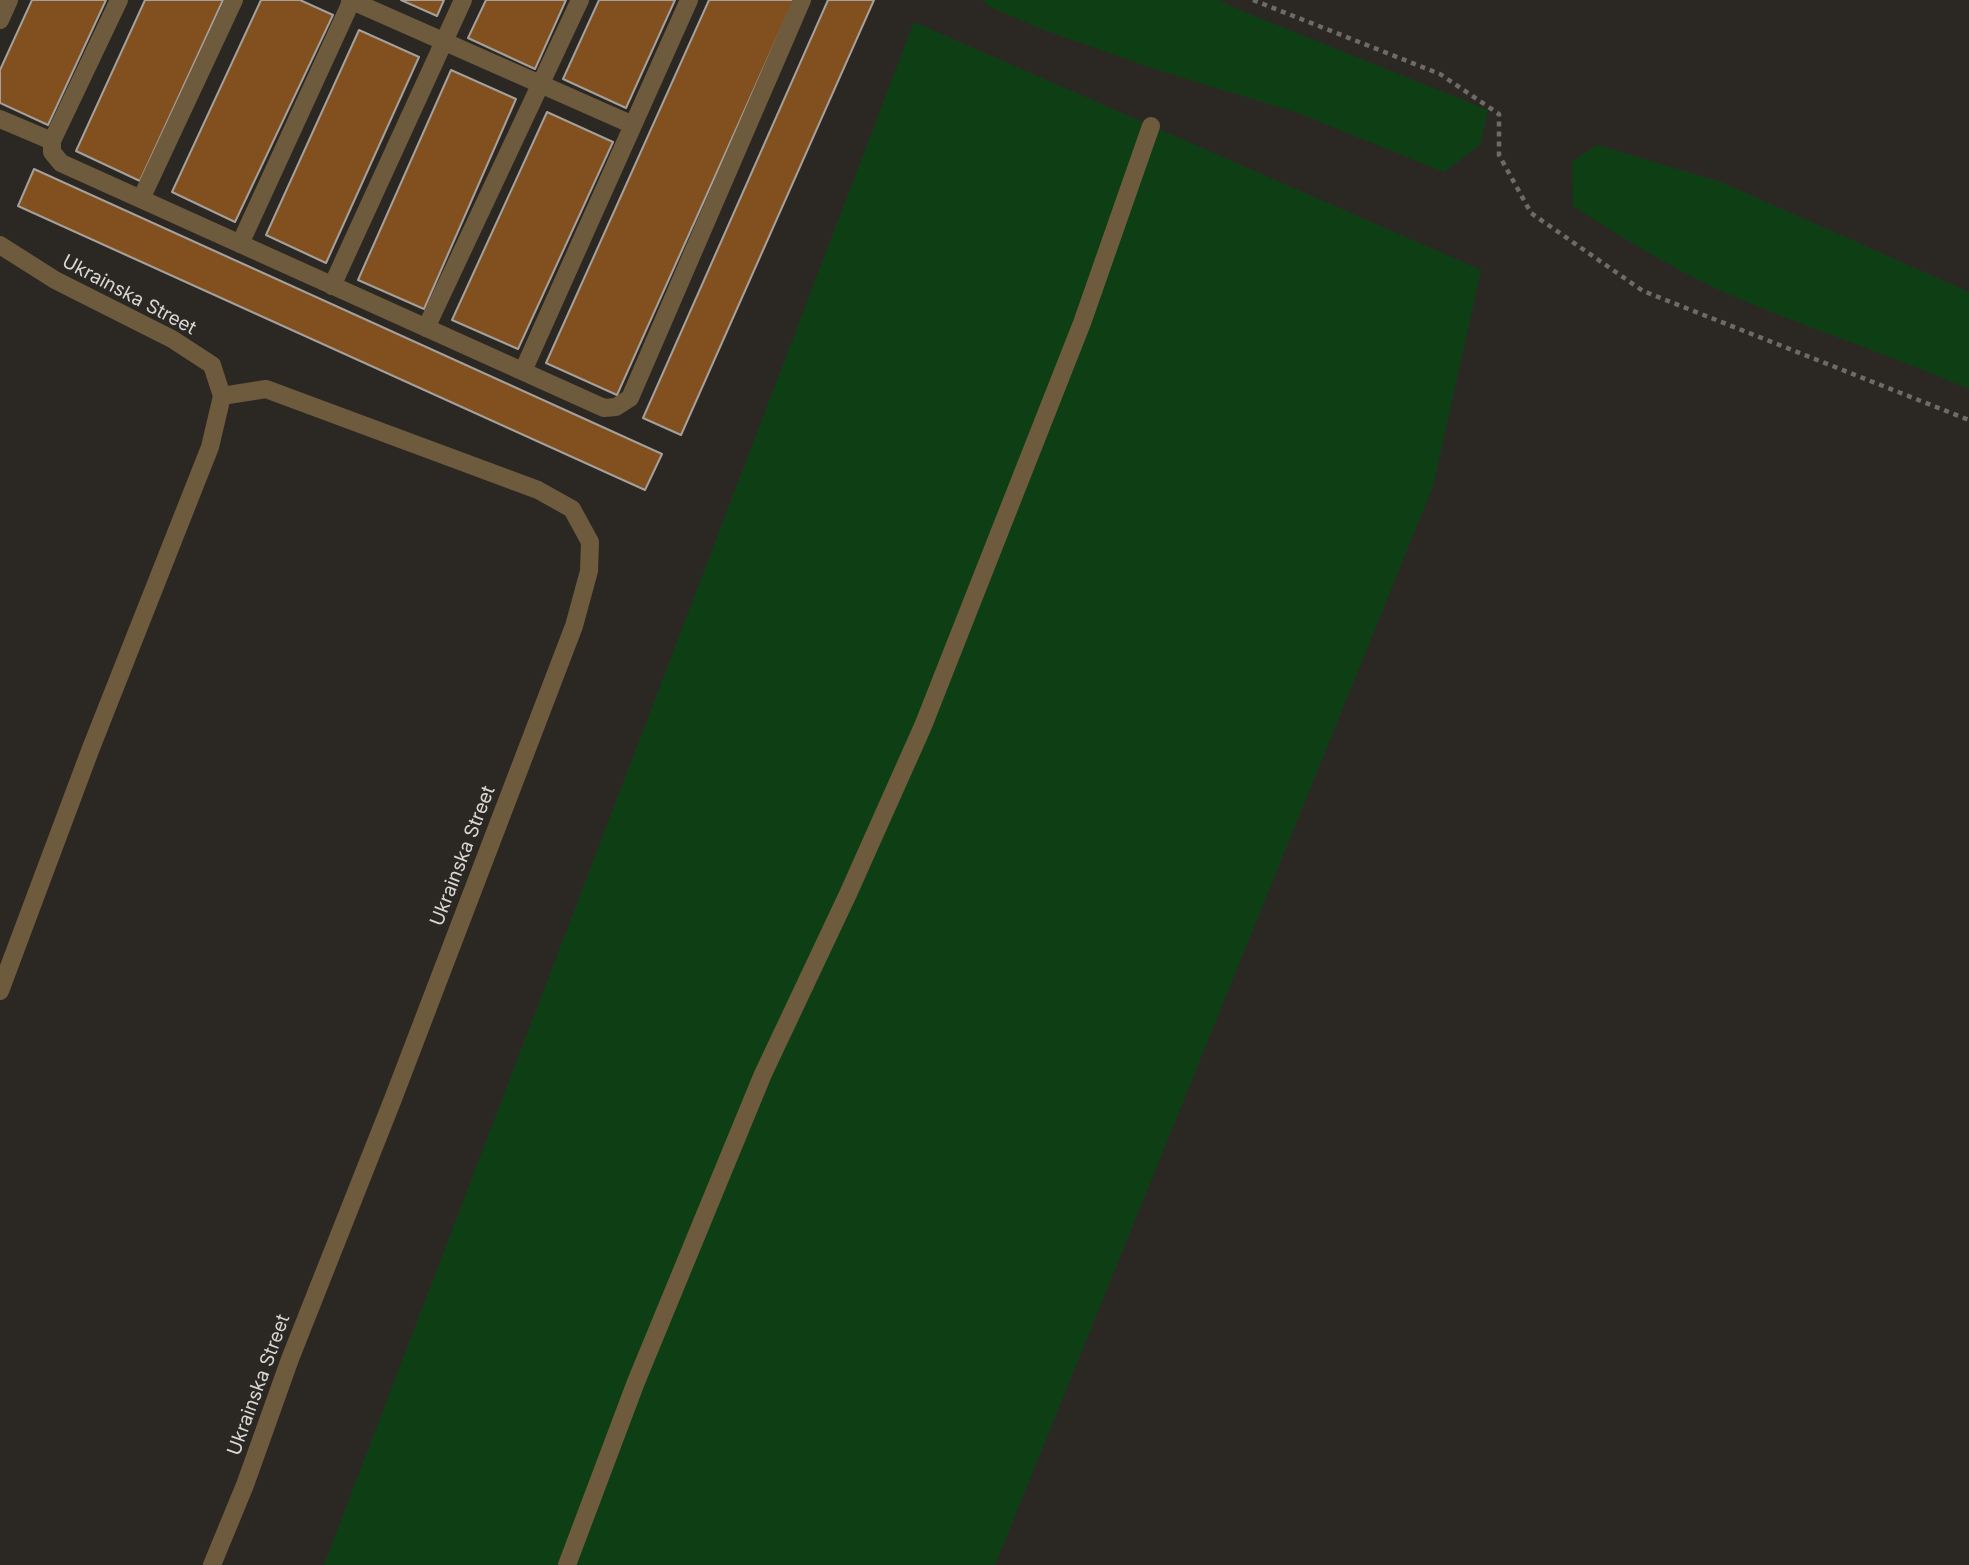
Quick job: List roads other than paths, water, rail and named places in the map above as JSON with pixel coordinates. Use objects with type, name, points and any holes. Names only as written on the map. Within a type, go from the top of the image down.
[{"type":"street","points":[[0,20],[9,0]]},
{"type":"street","points":[[119,0],[52,141],[52,152],[61,163],[604,408],[616,407],[630,398],[802,0]]},
{"type":"street","points":[[141,199],[234,0]]},
{"type":"street","points":[[240,244],[351,0],[633,125]]},
{"type":"street","points":[[332,286],[463,0]]},
{"type":"street","points":[[426,328],[580,0]]},
{"type":"street","points":[[523,371],[689,0]]},
{"type":"street","points":[[0,119],[52,141]]},
{"type":"street","points":[[567,1565],[636,1382],[763,1074],[923,726],[1082,323],[1152,126]]},
{"type":"street","name":"Ukrainska Street","points":[[0,245],[55,280],[172,339],[212,365],[222,396],[266,389],[538,490],[572,509],[590,542],[589,571],[575,626],[212,1565]]},
{"type":"street","points":[[0,992],[91,748],[210,447],[222,396]]}]
